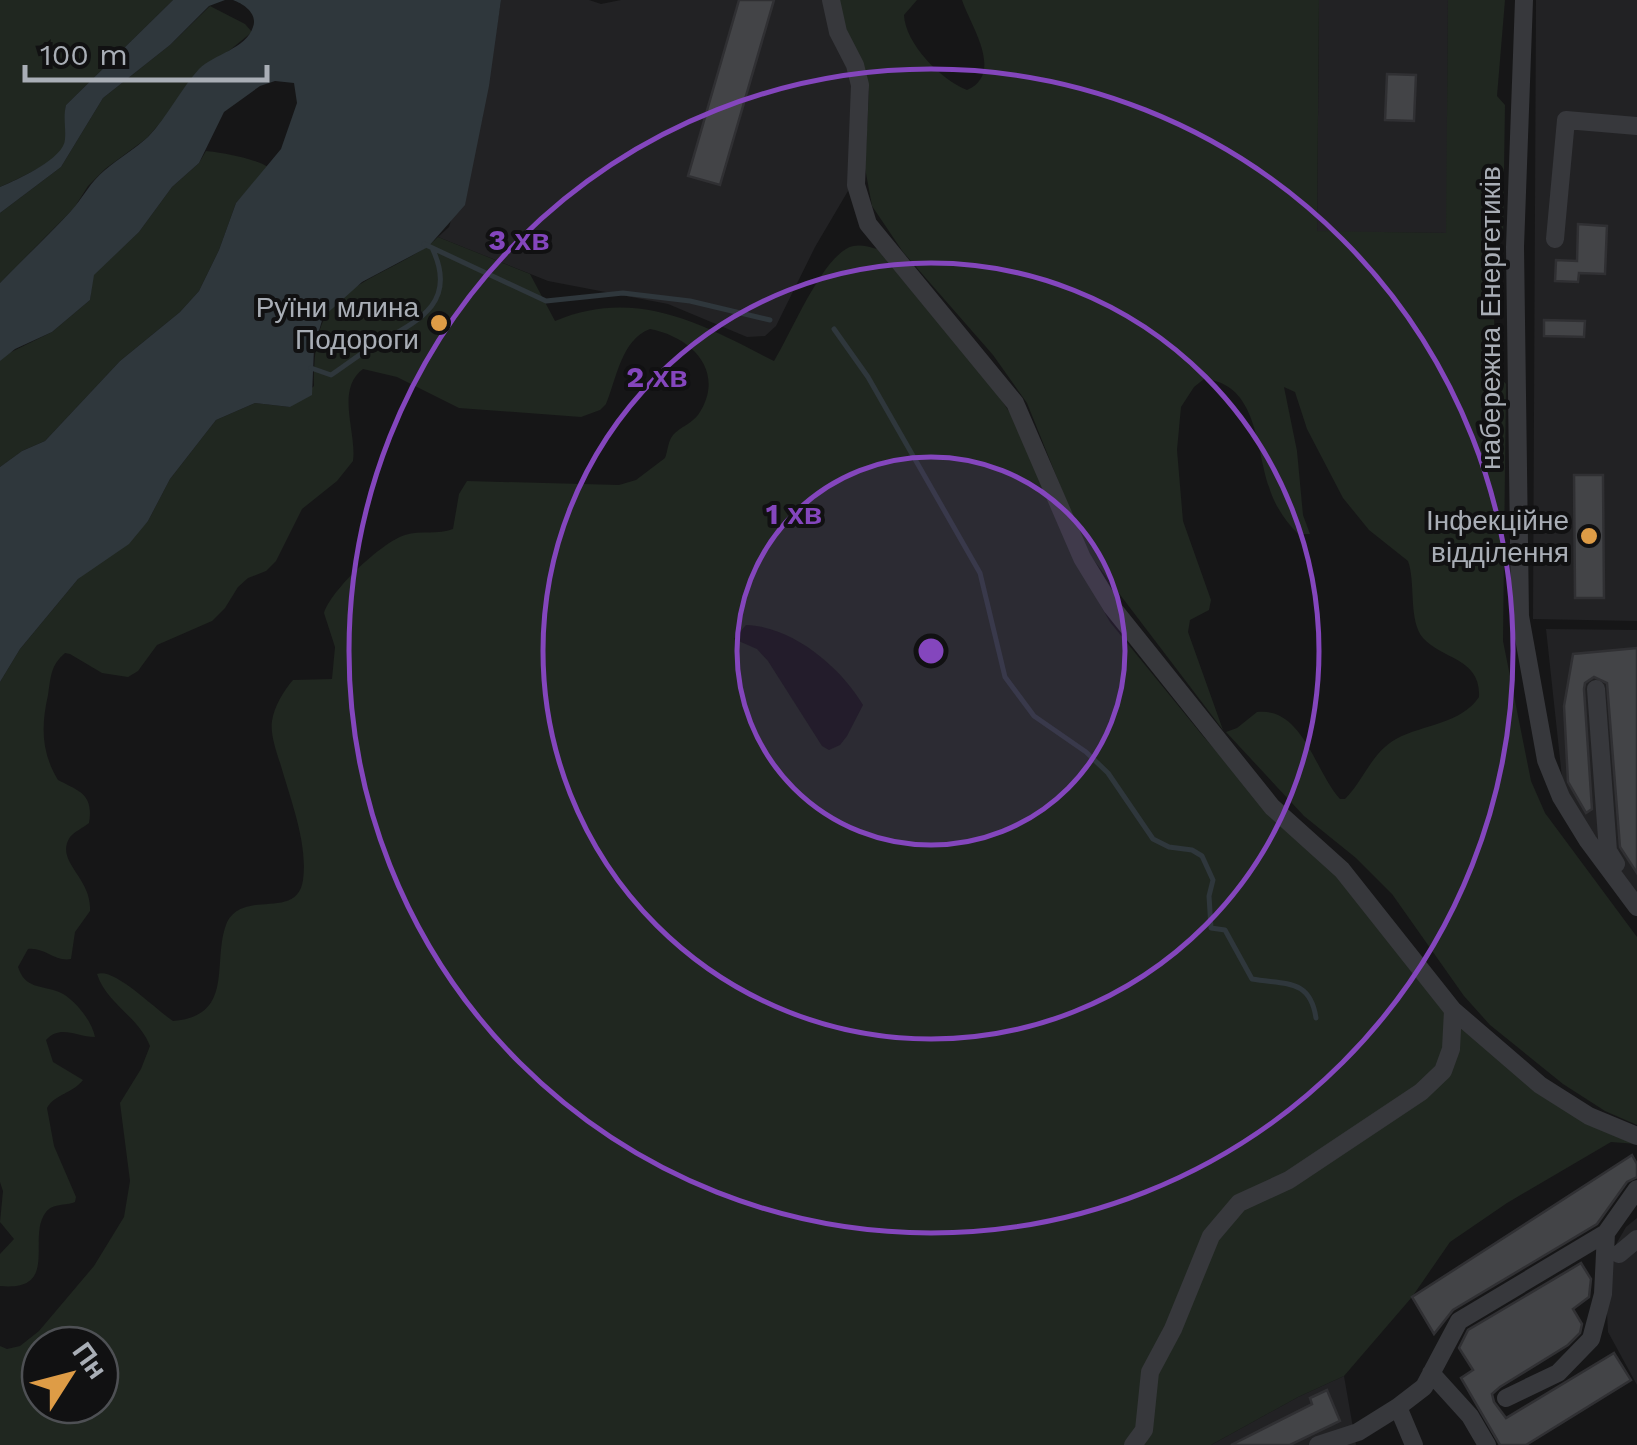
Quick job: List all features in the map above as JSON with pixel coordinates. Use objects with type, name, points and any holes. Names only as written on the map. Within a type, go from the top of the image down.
[{"type":"street","points":[[831,0],[838,32],[855,65],[860,86],[856,185],[864,214],[875,235],[1015,403],[1082,558],[1112,607],[1272,807],[1342,870],[1454,1010],[1540,1085],[1589,1116],[1637,1136]]},
{"type":"street","name":"набережна Енергетиків","points":[[1524,0],[1515,247],[1520,616],[1546,760],[1561,797],[1588,841],[1637,907]]},
{"type":"street","points":[[1555,239],[1566,120],[1637,126]]},
{"type":"street","points":[[1596,689],[1608,851],[1637,892]]},
{"type":"street","points":[[1133,1445],[1144,1430],[1150,1372],[1211,1236],[1239,1203],[1290,1180],[1421,1092],[1444,1071],[1454,1010]]},
{"type":"street","points":[[1318,1445],[1347,1440],[1424,1387],[1460,1321],[1606,1233],[1637,1189]]},
{"type":"street","points":[[1506,1398],[1558,1373],[1590,1339],[1603,1294],[1606,1233]]},
{"type":"street","points":[[1619,1254],[1637,1239]]},
{"type":"street","points":[[1431,1373],[1470,1416],[1486,1445]]},
{"type":"street","points":[[1398,1406],[1414,1445]]},
{"type":"shaded area","points":[[0,0],[173,0],[66,105],[65,143],[60,153],[0,187]]},
{"type":"shaded area","points":[[173,0],[225,0],[209,6],[170,45],[103,98],[61,167],[0,213],[0,187],[39,168],[63,146],[66,105]]},
{"type":"shaded area","points":[[233,0],[501,0],[489,86],[465,205],[428,247],[362,282],[323,317],[314,348],[312,395],[290,407],[255,403],[216,420],[170,479],[148,521],[129,544],[78,579],[20,649],[0,682],[0,467],[45,441],[120,361],[180,312],[199,291],[236,203],[281,149],[297,103],[294,83],[275,81],[260,86],[224,112],[199,163],[172,187],[139,232],[94,275],[90,300],[52,332],[15,349],[0,361],[0,283],[71,211],[100,175],[148,137],[199,69],[249,35],[254,22],[252,14]]},
{"type":"shaded area","points":[[501,0],[589,0],[601,4],[621,0],[824,0],[848,67],[855,103],[848,191],[776,326],[765,336],[747,337],[668,304],[548,281],[438,237],[449,227],[482,119]]},
{"type":"shaded area","points":[[838,0],[917,0],[904,15],[911,37],[936,69],[967,90],[978,82],[984,61],[962,0],[1319,0],[1317,231],[1446,233],[1448,0],[1505,0],[1497,96],[1505,105],[1503,236],[1493,251],[1495,372],[1506,384],[1503,641],[1531,781],[1545,813],[1637,937],[1637,1125],[1605,1111],[1563,1084],[1490,1025],[1464,996],[1392,894],[1356,858],[1304,816],[1226,732],[1257,712],[1273,713],[1286,720],[1297,730],[1331,787],[1340,799],[1345,799],[1387,745],[1462,713],[1479,697],[1474,674],[1431,645],[1418,630],[1408,561],[1369,530],[1343,498],[1307,429],[1295,392],[1284,387],[1297,451],[1303,515],[1310,534],[1298,534],[1277,506],[1252,421],[1235,392],[1222,383],[1204,379],[1181,407],[1177,450],[1183,521],[1211,600],[1209,610],[1190,620],[1188,632],[1223,730],[1086,550],[1027,403],[993,355],[903,252],[872,206],[865,168],[869,91]]},
{"type":"shaded area","points":[[1319,0],[1448,0],[1447,233],[1317,232]]},
{"type":"shaded area","points":[[1536,0],[1637,0],[1637,621],[1533,619]]},
{"type":"shaded area","points":[[210,6],[245,24],[252,32],[186,86],[147,138],[105,169],[74,208],[0,283],[0,213],[61,167],[103,98],[170,45]]},
{"type":"shaded area","points":[[206,151],[268,167],[236,203],[199,291],[180,312],[120,361],[45,441],[0,467],[3,356],[52,332],[90,300],[93,275],[139,232],[172,187],[199,163]]},
{"type":"shaded area","points":[[438,237],[530,274],[555,321],[585,311],[641,309],[694,323],[774,361],[816,284],[836,257],[854,246],[877,249],[995,390],[1012,416],[1074,558],[1110,622],[1203,736],[1268,809],[1320,854],[1462,1020],[1637,1144],[1611,1142],[1507,1203],[1450,1242],[1412,1297],[1344,1376],[1211,1445],[0,1445],[0,1346],[20,1346],[20,1425],[120,1425],[120,1325],[44,1325],[94,1266],[124,1217],[130,1181],[120,1103],[150,1046],[97,974],[124,983],[173,1021],[193,1017],[213,998],[222,940],[233,914],[255,905],[280,903],[299,892],[304,866],[301,837],[274,744],[272,721],[293,680],[332,679],[335,647],[324,613],[336,592],[358,568],[395,539],[453,529],[459,494],[467,481],[619,485],[636,480],[665,458],[673,435],[698,415],[706,399],[709,385],[701,359],[679,340],[650,329],[640,334],[626,351],[606,404],[581,417],[459,408],[397,377],[363,369],[350,388],[353,461],[337,481],[302,509],[276,561],[266,571],[238,587],[212,621],[157,645],[138,671],[128,677],[102,673],[70,654],[60,658],[51,677],[44,739],[58,780],[83,795],[89,806],[89,823],[70,837],[66,846],[89,899],[90,911],[75,932],[71,959],[28,949],[18,967],[29,983],[71,999],[86,1017],[95,1037],[63,1032],[46,1040],[53,1062],[83,1080],[47,1108],[54,1146],[76,1197],[75,1202],[46,1212],[39,1235],[36,1272],[30,1280],[19,1286],[0,1286],[0,1254],[14,1239],[0,1222],[0,682],[20,649],[78,579],[148,521],[170,479],[216,420],[255,403],[290,407],[314,386],[318,338],[331,308],[357,286]],"holes":[[[746,625],[763,627],[814,651],[854,691],[863,705],[840,745],[829,750],[822,746],[768,661],[757,649],[734,639]]]},
{"type":"shaded area","points":[[1546,629],[1637,630],[1637,895],[1564,796]]},
{"type":"shaded area","points":[[1637,1218],[1637,1385],[1608,1332],[1606,1294],[1608,1258],[1626,1227]]},
{"type":"shaded area","points":[[1344,1376],[1356,1445],[1211,1445],[1298,1397]]},
{"type":"building","points":[[739,0],[774,0],[720,185],[688,176]]},
{"type":"building","points":[[1387,74],[1416,75],[1414,121],[1385,120]]},
{"type":"building","points":[[1578,224],[1607,226],[1605,274],[1579,273],[1578,282],[1555,281],[1556,260],[1577,261]]},
{"type":"building","points":[[1544,320],[1585,321],[1584,337],[1544,336]]},
{"type":"building","name":"Інфекційне відділення","points":[[1574,475],[1603,475],[1604,598],[1575,598]]},
{"type":"building","points":[[1637,648],[1637,873],[1620,847],[1607,683],[1594,677],[1585,683],[1584,689],[1592,809],[1586,813],[1568,782],[1564,706],[1573,654]]},
{"type":"building","points":[[1632,1155],[1637,1177],[1627,1182],[1597,1224],[1453,1310],[1434,1334],[1412,1297]]},
{"type":"building","points":[[1581,1263],[1591,1279],[1589,1297],[1573,1309],[1582,1324],[1580,1333],[1568,1345],[1500,1387],[1492,1394],[1494,1402],[1506,1418],[1614,1353],[1631,1380],[1526,1445],[1500,1445],[1461,1378],[1473,1370],[1459,1348],[1468,1330]]},
{"type":"building","points":[[1327,1390],[1340,1421],[1290,1445],[1231,1445],[1312,1404],[1310,1398]]},
{"type":"waterway","points":[[424,244],[546,301],[623,293],[690,301],[770,320]]},
{"type":"waterway","points":[[311,368],[331,375],[429,309],[440,284],[433,250]]},
{"type":"waterway","points":[[834,329],[868,377],[980,573],[1005,677],[1034,716],[1086,752],[1108,773],[1153,839],[1202,856],[1213,880],[1209,896],[1211,928],[1225,930],[1252,979],[1285,983],[1302,990],[1313,1005],[1316,1018]]},
{"type":"place","name":"Руїни млина Подороги","points":[[439,323]]},
{"type":"place","name":"Інфекційне відділення","points":[[1589,536]]}]
